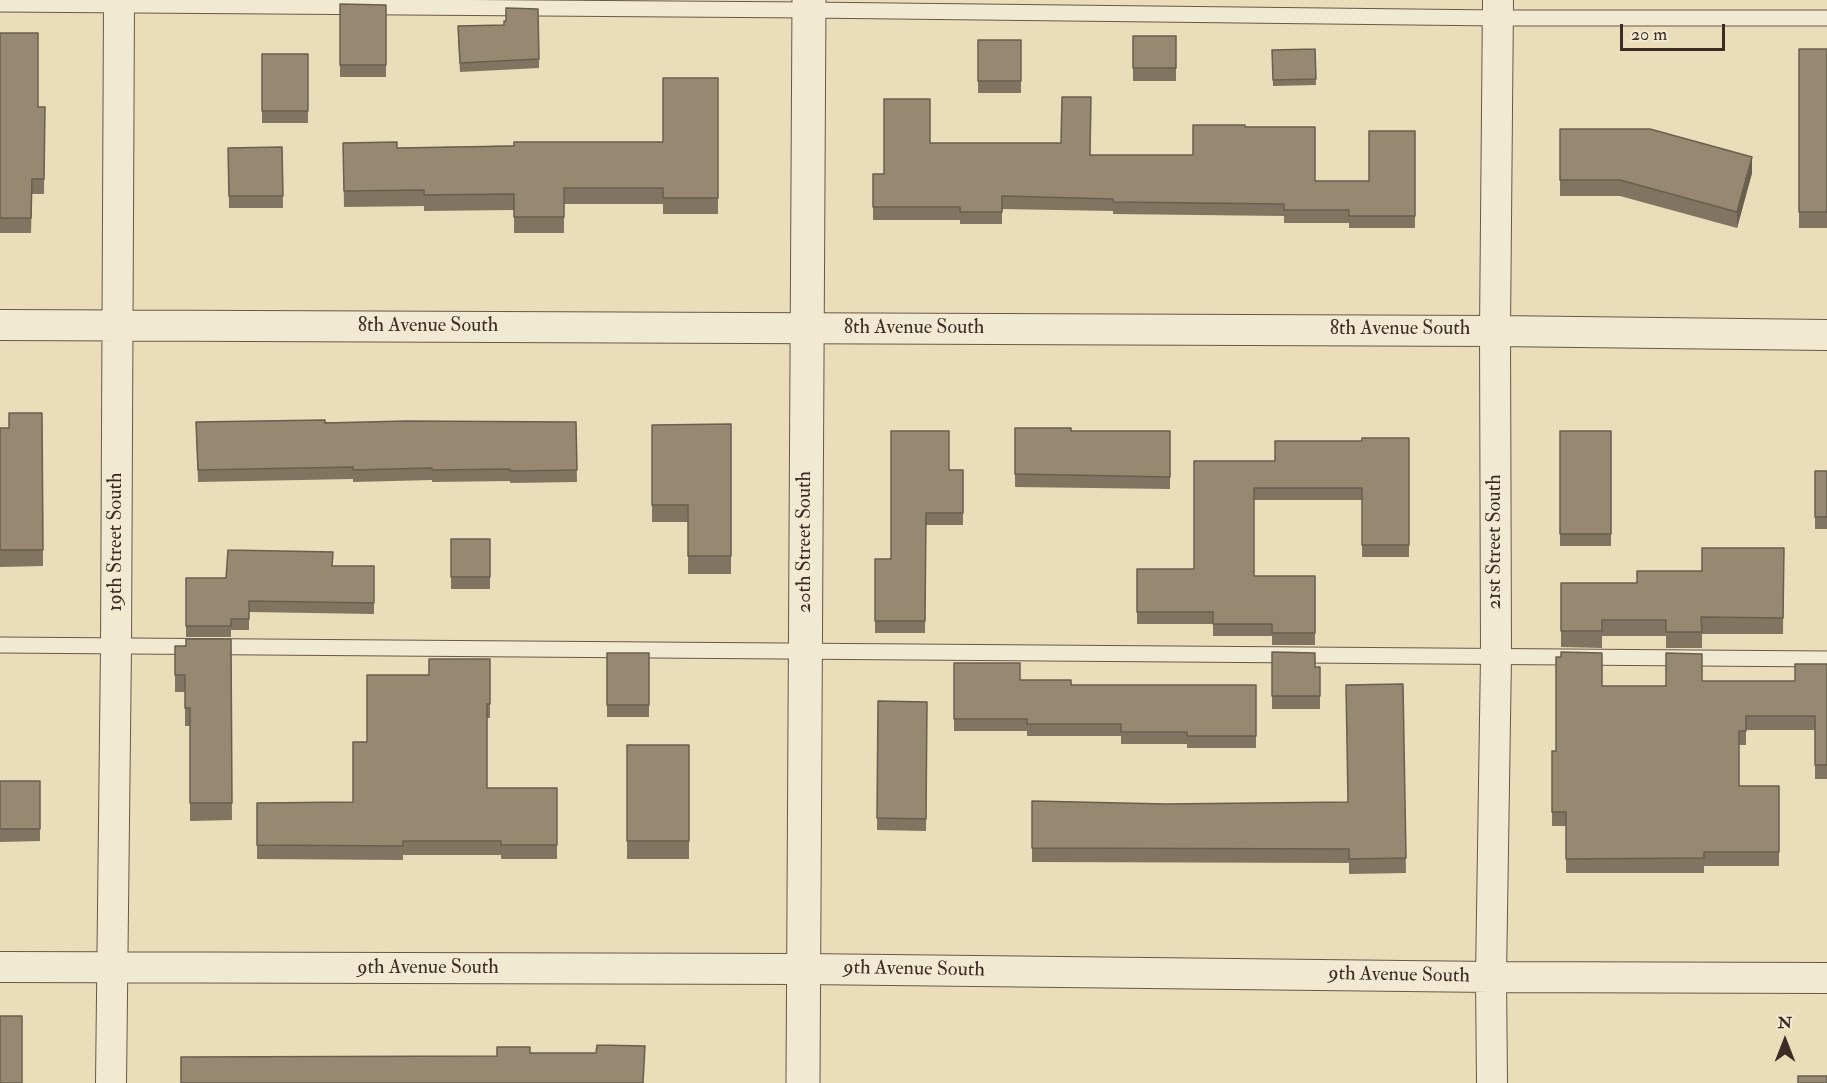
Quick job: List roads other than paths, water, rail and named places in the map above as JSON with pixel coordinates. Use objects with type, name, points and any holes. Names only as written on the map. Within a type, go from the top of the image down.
[{"type":"street","name":"19th Street South","points":[[111,1083],[119,2]]},
{"type":"street","name":"20th Street South","points":[[802,1083],[808,5]]},
{"type":"street","name":"21st Street South","points":[[1492,1083],[1498,9]]},
{"type":"street","name":"8th Avenue South","points":[[0,325],[1495,331],[1827,335]]},
{"type":"street","name":"9th Avenue South","points":[[0,968],[804,969],[1491,977],[1827,978]]},
{"type":"lane","points":[[0,4],[119,2],[1498,9],[1827,18]]},
{"type":"lane","points":[[0,645],[1827,658]]}]
